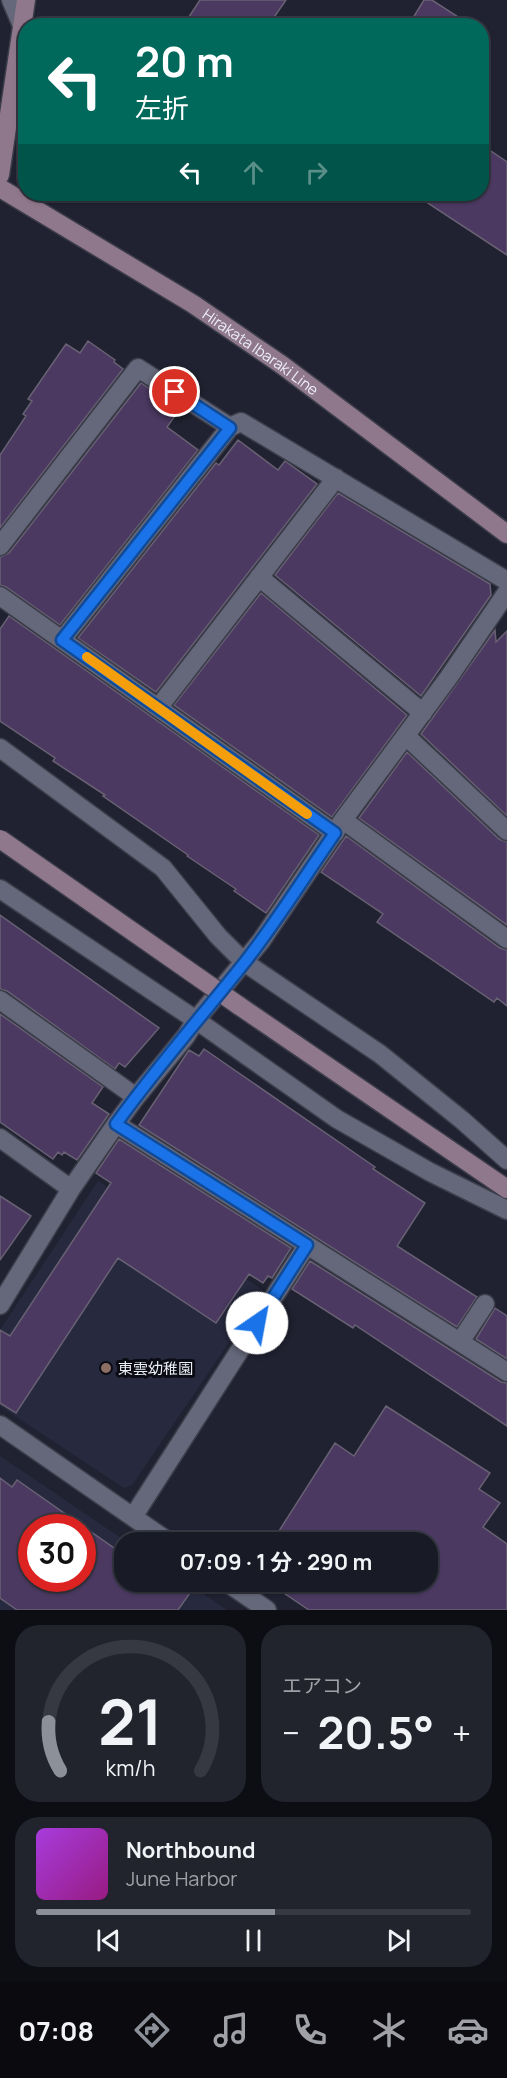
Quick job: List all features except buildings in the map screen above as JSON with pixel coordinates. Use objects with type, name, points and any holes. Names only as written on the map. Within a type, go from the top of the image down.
[{"type":"street","points":[[11,0],[19,18]]},
{"type":"street","points":[[24,18],[26,0]]},
{"type":"street","points":[[0,175],[18,60]]},
{"type":"street","name":"Hirakata Ibaraki Line","points":[[0,189],[18,200]]},
{"type":"street","name":"Hirakata Ibaraki Line","points":[[20,201],[193,304],[272,358],[507,534]]},
{"type":"street","points":[[0,546],[138,368],[230,428]]},
{"type":"street","points":[[62,640],[230,428],[242,422],[507,581]]},
{"type":"street","points":[[158,708],[336,478]]},
{"type":"street","points":[[259,577],[423,713]]},
{"type":"street","points":[[3,1293],[71,1189],[136,1096],[244,962],[507,592]]},
{"type":"street","points":[[0,596],[158,708],[507,939]]},
{"type":"street","points":[[406,736],[507,831]]},
{"type":"street","points":[[0,748],[163,868],[218,936],[244,962],[380,1054],[462,1120],[507,1160]]},
{"type":"street","points":[[0,839],[237,1005],[507,1189]]},
{"type":"street","points":[[0,889],[196,1020],[337,1119],[430,1172],[507,1210]]},
{"type":"street","points":[[0,1000],[136,1096]]},
{"type":"street","points":[[116,1124],[507,1372]]},
{"type":"street","points":[[0,1138],[71,1189]]},
{"type":"street","points":[[132,1517],[307,1245]]},
{"type":"street","points":[[460,1342],[485,1304]]},
{"type":"street","points":[[0,1425],[154,1532]]},
{"type":"street","points":[[241,1592],[267,1610]]},
{"type":"shaded area","name":"東雲幼稚園","points":[[98,1181],[264,1291],[132,1485],[124,1488],[0,1406],[0,1330]]},
{"type":"shaded area","points":[[0,1456],[86,1514],[18,1514],[18,1592],[96,1592],[96,1521],[114,1533],[114,1592],[200,1592],[227,1610],[0,1610]]},
{"type":"slow traffic","points":[[87,657],[307,814]]},
{"type":"place","name":"東雲幼稚園","points":[[106,1368]]},
{"type":"route","points":[[175,392],[230,428],[62,640],[335,833],[261,941],[196,1020],[186,1036],[116,1124],[307,1245],[257,1323]]}]
